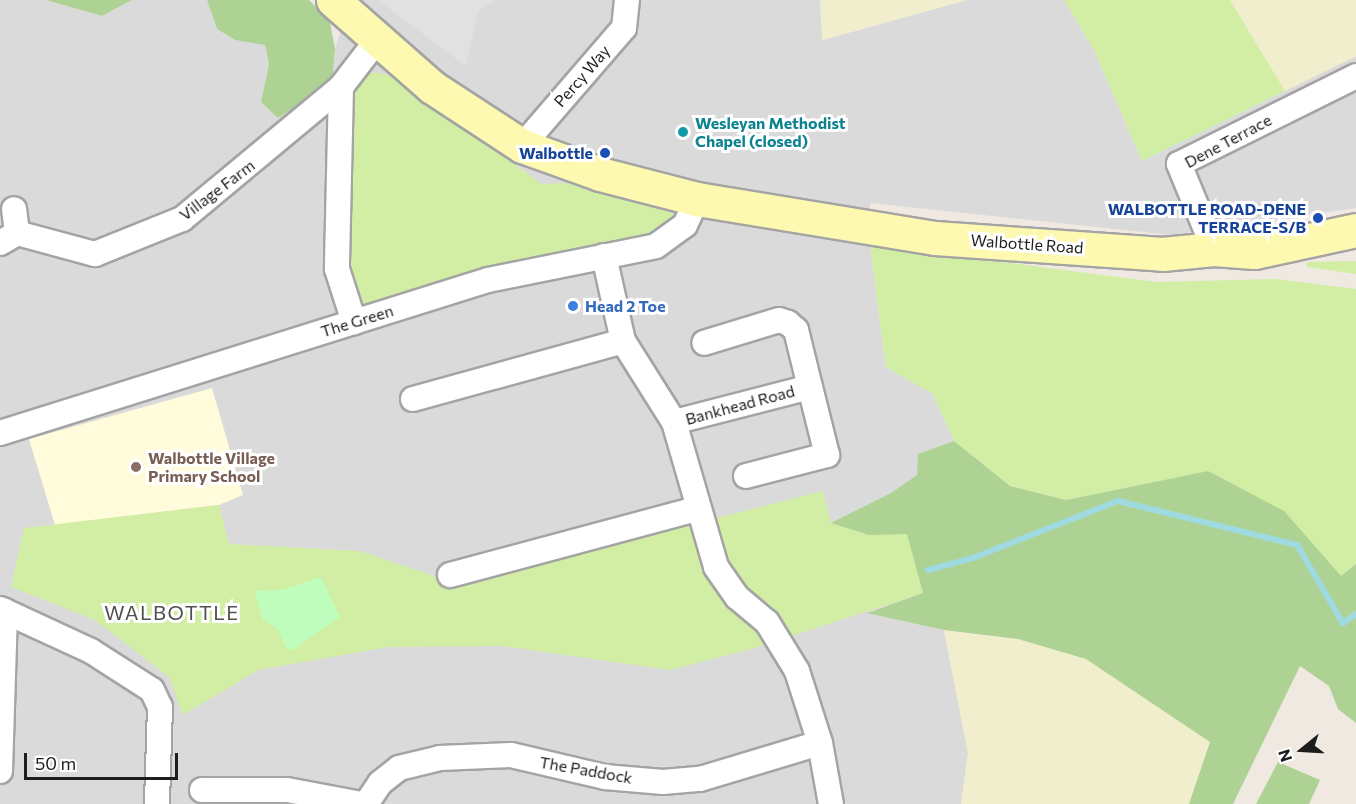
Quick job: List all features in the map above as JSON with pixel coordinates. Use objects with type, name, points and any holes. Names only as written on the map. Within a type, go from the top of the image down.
[{"type":"street","name":"Walbottle Road","points":[[333,0],[432,87],[522,146],[600,174],[697,199],[936,238],[1162,254],[1214,249],[1254,252],[1356,230]]},
{"type":"street","name":"Percy Way","points":[[522,146],[624,28],[627,0]]},
{"type":"street","name":"Village Farm","points":[[10,228],[95,254],[182,219],[340,87],[377,40]]},
{"type":"street","name":"Dene Terrace","points":[[1214,249],[1179,164],[1356,76]]},
{"type":"street","points":[[340,87],[336,269],[354,322]]},
{"type":"street","name":"The Green","points":[[0,433],[488,280],[656,246],[685,225],[697,199]]},
{"type":"street","name":"Bankhead Road","points":[[604,256],[623,341],[674,422],[810,387]]},
{"type":"street","name":"Bankhead Road","points":[[711,335],[779,320],[796,330],[827,455],[746,476]]},
{"type":"street","points":[[413,399],[623,341]]},
{"type":"street","points":[[674,422],[697,509],[716,567],[737,597],[767,622],[797,671],[820,743],[831,804]]},
{"type":"street","points":[[450,575],[697,509]]},
{"type":"street","points":[[0,771],[3,610],[91,651],[152,690],[160,707],[157,804]]},
{"type":"street","name":"The Paddock","points":[[202,790],[287,790],[364,804],[380,783],[399,768],[440,758],[511,755],[605,777],[663,782],[700,779],[820,743]]},
{"type":"shaded area","points":[[0,0],[46,0],[102,16],[132,0],[207,0],[217,29],[235,40],[265,44],[269,64],[261,102],[332,82],[335,49],[350,0],[820,0],[823,40],[967,0],[1064,0],[1095,52],[1142,161],[1356,56],[1356,208],[1172,235],[870,203],[870,245],[886,367],[933,394],[954,441],[918,454],[917,475],[891,493],[832,523],[869,535],[923,593],[868,612],[944,630],[968,753],[961,804],[0,804]]},
{"type":"shaded area","points":[[378,0],[496,0],[478,11],[466,66]]},
{"type":"shaded area","points":[[820,0],[967,0],[822,40]]},
{"type":"shaded area","points":[[1230,0],[1356,0],[1356,56],[1285,91]]},
{"type":"shaded area","name":"Walbottle Village Primary School","points":[[212,388],[243,495],[219,505],[55,525],[29,439]]},
{"type":"shaded area","points":[[944,630],[1018,639],[1086,659],[1210,742],[1189,804],[961,804],[968,753]]},
{"type":"green space","points":[[46,0],[132,0],[102,16]]},
{"type":"green space","points":[[207,0],[309,0],[330,22],[335,49],[332,82],[278,118],[261,102],[269,64],[265,45],[235,40],[217,29]]},
{"type":"green space","points":[[1064,0],[1230,0],[1285,91],[1142,161],[1095,52]]},
{"type":"green space","points":[[372,72],[399,77],[541,184],[589,182],[673,213],[672,227],[649,238],[373,310],[360,307],[345,264],[349,100],[357,82]]},
{"type":"green space","points":[[870,245],[1157,282],[1275,279],[1356,289],[1356,564],[1341,576],[1208,471],[1066,500],[1010,486],[954,441],[933,394],[886,367]]},
{"type":"green space","points":[[1356,261],[1356,274],[1307,267],[1307,262]]},
{"type":"green space","points":[[954,441],[1010,486],[1066,500],[1208,471],[1284,511],[1341,576],[1356,564],[1356,723],[1338,709],[1329,686],[1300,666],[1233,804],[1189,804],[1210,742],[1086,659],[1018,639],[944,630],[867,613],[923,593],[907,534],[869,535],[831,523],[891,493],[917,475],[918,454]]},
{"type":"green space","points":[[823,491],[831,523],[869,535],[907,533],[923,593],[755,648],[670,670],[502,646],[388,647],[258,670],[183,715],[169,677],[95,620],[11,587],[24,528],[219,505],[229,544],[360,551],[458,584]]},
{"type":"green space","points":[[321,577],[340,617],[293,650],[286,648],[278,629],[263,620],[254,591],[282,590]]},
{"type":"green space","points":[[1278,762],[1320,780],[1309,804],[1256,804]]},
{"type":"waterway","points":[[928,570],[973,558],[1118,501],[1297,545],[1343,623],[1356,614]]},
{"type":"place","name":"Wesleyan Methodist Chapel (closed)","points":[[683,132]]},
{"type":"place","name":"Walbottle","points":[[605,153]]},
{"type":"place","name":"WALBOTTLE ROAD-DENE TERRACE-S/B","points":[[1318,218]]},
{"type":"place","name":"Head 2 Toe","points":[[573,306]]},
{"type":"place","name":"Walbottle Village Primary School","points":[[136,467]]},
{"type":"district","name":"WALBOTTLE","points":[[172,612]]}]
